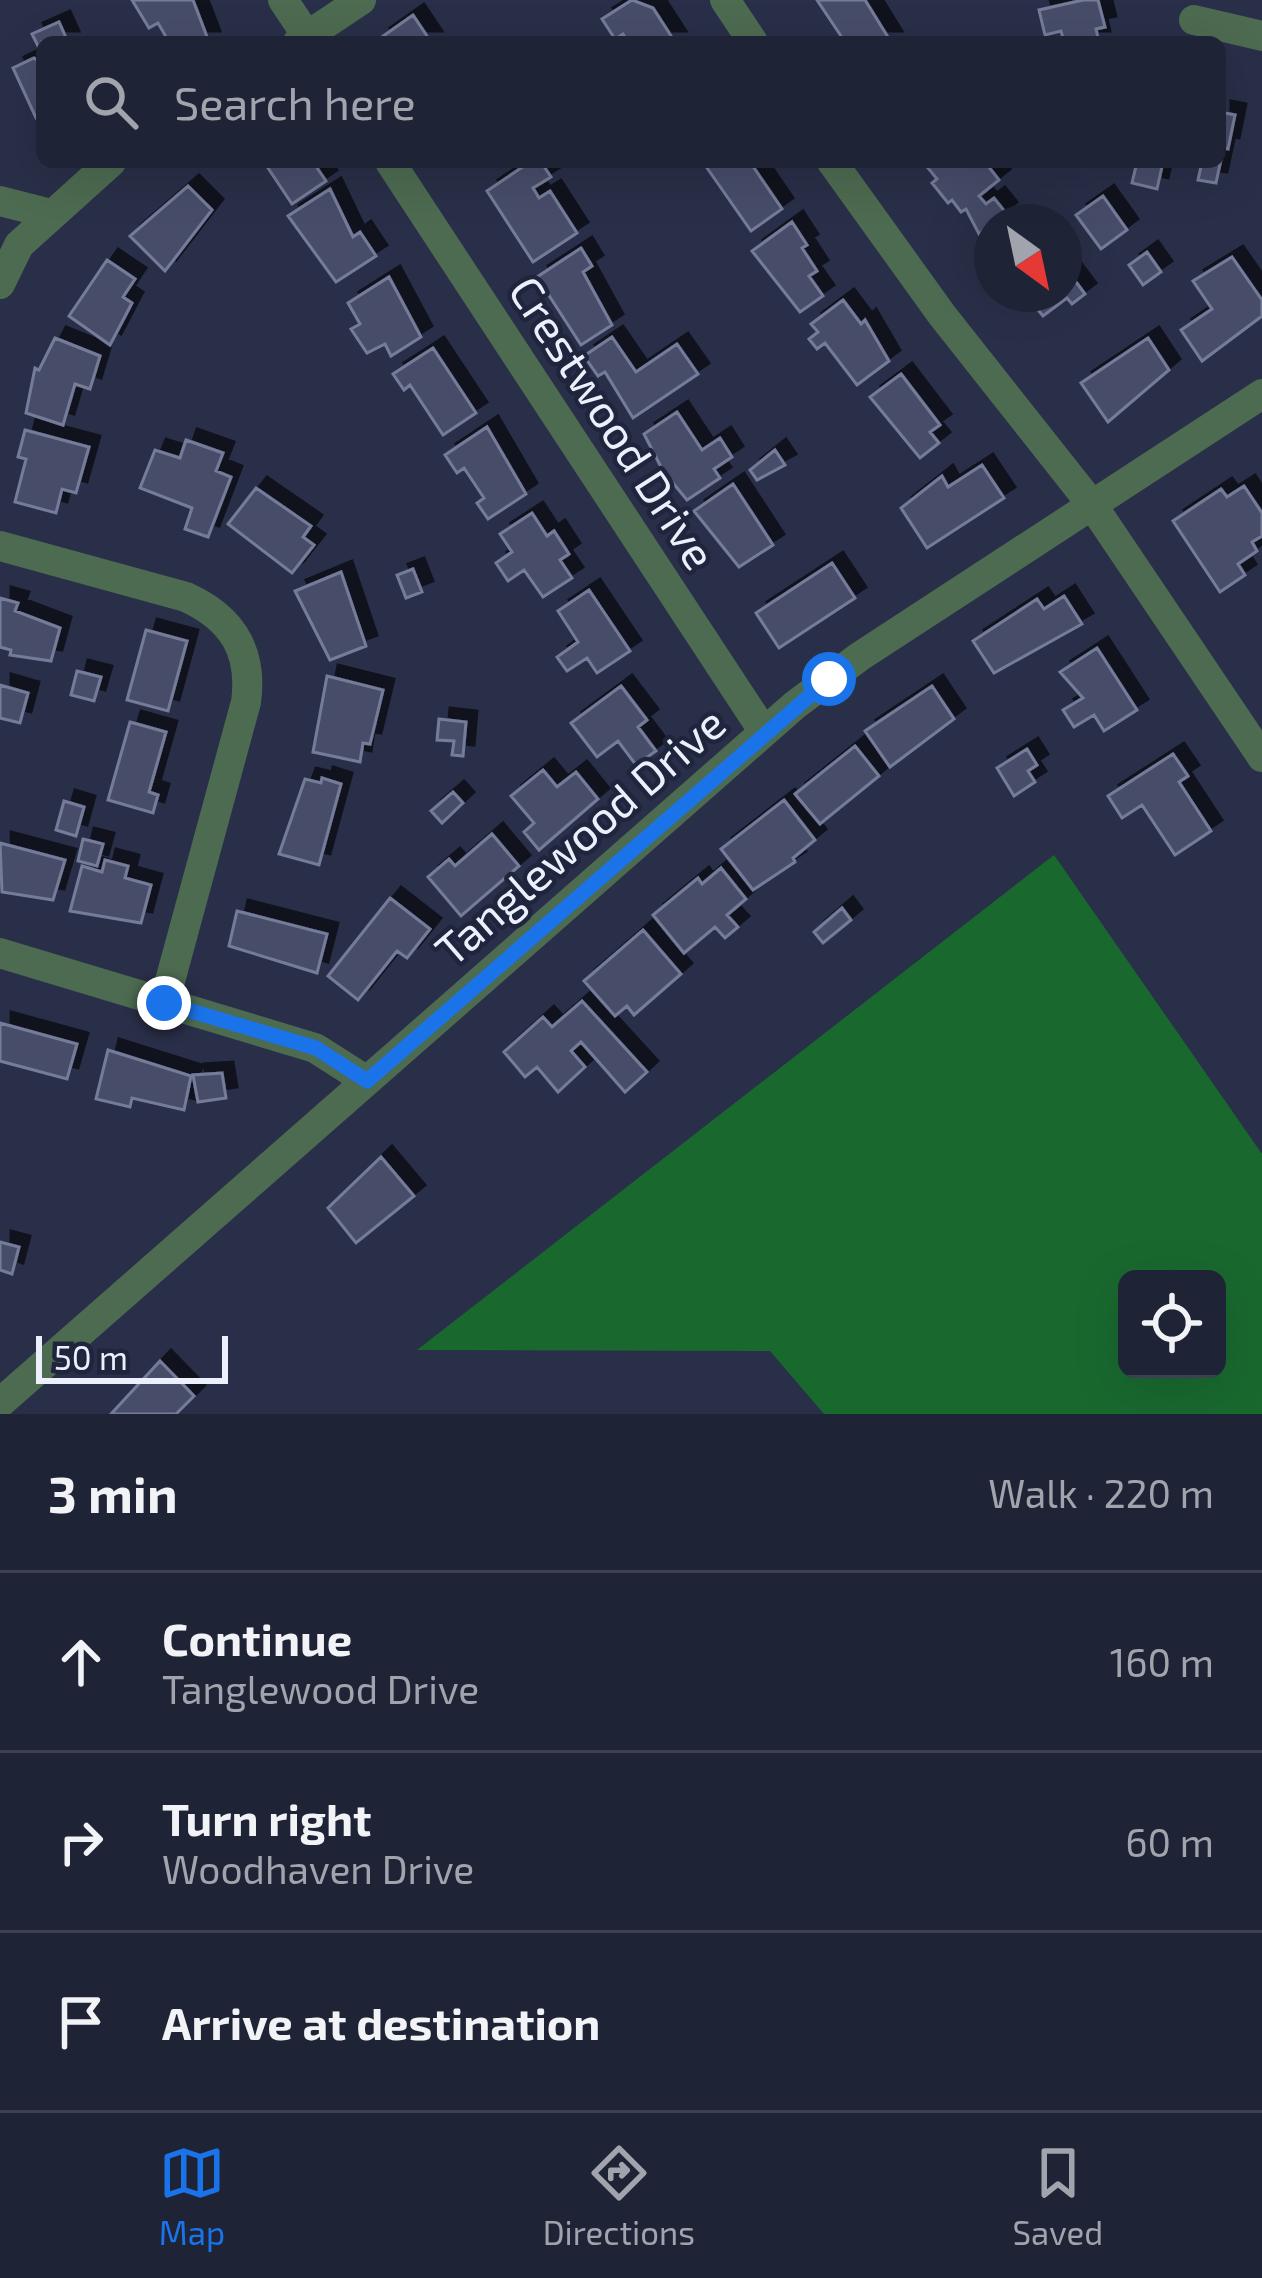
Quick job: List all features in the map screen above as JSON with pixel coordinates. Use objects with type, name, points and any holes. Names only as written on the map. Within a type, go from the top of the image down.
[{"type":"street","points":[[284,0],[303,36]]},
{"type":"street","points":[[311,36],[361,0]]},
{"type":"street","points":[[725,0],[749,36]]},
{"type":"street","points":[[1194,20],[1262,36]]},
{"type":"street","points":[[0,284],[19,245],[104,168]]},
{"type":"street","name":"Crestwood Drive","points":[[394,168],[764,732]]},
{"type":"street","points":[[836,168],[886,242],[1093,506],[1262,757]]},
{"type":"street","points":[[0,201],[51,214]]},
{"type":"street","name":"Tanglewood Drive","points":[[0,1402],[764,732],[859,657],[1262,394]]},
{"type":"street","points":[[0,546],[212,608],[232,628],[245,653],[245,702],[164,1003]]},
{"type":"street","points":[[0,953],[316,1048],[367,1081]]},
{"type":"green space","points":[[1054,855],[1262,1154],[1262,1414],[824,1414],[770,1351],[417,1350]]},
{"type":"building","points":[[132,0],[193,0],[207,36],[166,36],[158,23],[149,28]]},
{"type":"building","points":[[632,0],[653,8],[671,36],[613,36],[602,19]]},
{"type":"building","points":[[817,0],[865,0],[887,36],[841,36]]},
{"type":"building","points":[[1098,0],[1105,27],[1096,29],[1098,36],[1062,36],[1061,31],[1045,35],[1039,10]]},
{"type":"building","points":[[413,15],[427,36],[383,36]]},
{"type":"building","points":[[59,22],[65,36],[36,36],[36,42],[32,34]]},
{"type":"building","points":[[36,60],[36,118],[13,68]]},
{"type":"building","points":[[1226,113],[1235,115],[1226,148]]},
{"type":"building","points":[[268,168],[317,168],[326,181],[292,204]]},
{"type":"building","points":[[521,168],[545,168],[551,177],[533,188],[539,198],[550,191],[577,233],[533,262],[487,191]]},
{"type":"building","points":[[707,168],[754,168],[782,209],[751,231]]},
{"type":"building","points":[[928,168],[990,168],[999,180],[979,196],[986,204],[974,204],[974,224],[966,209],[961,212],[952,200],[948,203],[932,183],[937,179]]},
{"type":"building","points":[[1136,168],[1162,168],[1157,189],[1132,183]]},
{"type":"building","points":[[1201,168],[1219,168],[1216,183],[1198,180]]},
{"type":"building","points":[[188,186],[212,210],[165,271],[130,236]]},
{"type":"building","points":[[330,189],[353,237],[360,232],[376,256],[336,282],[288,216]]},
{"type":"building","points":[[1103,196],[1127,230],[1101,249],[1082,223],[1082,211]]},
{"type":"building","points":[[792,222],[817,271],[809,276],[823,296],[800,312],[752,251]]},
{"type":"building","points":[[581,248],[592,266],[583,272],[612,325],[581,345],[537,277]]},
{"type":"building","points":[[1147,252],[1161,272],[1143,285],[1129,265]]},
{"type":"building","points":[[1232,257],[1262,300],[1262,316],[1202,361],[1181,330],[1212,309],[1193,281]]},
{"type":"building","points":[[107,260],[135,279],[123,297],[132,303],[110,345],[69,316]]},
{"type":"building","points":[[389,277],[421,337],[391,356],[385,344],[367,353],[351,329],[360,324],[348,303]]},
{"type":"building","points":[[843,300],[861,324],[865,320],[889,361],[857,385],[825,343],[817,349],[809,339],[818,332],[811,324]]},
{"type":"building","points":[[612,337],[636,372],[677,344],[698,374],[633,418],[605,372],[598,376],[584,356]]},
{"type":"building","points":[[55,338],[100,356],[90,389],[75,384],[63,425],[26,413],[35,368],[39,370]]},
{"type":"building","points":[[1148,338],[1169,370],[1108,422],[1081,383]]},
{"type":"building","points":[[433,348],[476,413],[443,435],[410,385],[404,390],[393,374]]},
{"type":"building","points":[[901,374],[940,425],[930,432],[939,443],[920,458],[870,397]]},
{"type":"building","points":[[677,412],[702,450],[720,438],[732,457],[714,469],[720,478],[687,500],[663,471],[644,434]]},
{"type":"building","points":[[487,427],[526,494],[488,519],[477,503],[484,498],[464,468],[457,473],[445,455]]},
{"type":"building","points":[[25,430],[89,447],[76,493],[62,489],[56,513],[15,502],[26,459],[18,457]]},
{"type":"building","points":[[186,440],[223,453],[216,471],[231,477],[208,537],[185,529],[192,508],[140,488],[155,450],[180,458]]},
{"type":"building","points":[[775,450],[785,465],[757,480],[750,470]]},
{"type":"building","points":[[982,465],[1004,498],[927,548],[901,508],[942,476],[948,487]]},
{"type":"building","points":[[733,484],[773,545],[739,567],[694,511]]},
{"type":"building","points":[[1244,486],[1262,513],[1262,536],[1252,542],[1257,551],[1238,564],[1245,575],[1220,592],[1173,521],[1221,489],[1227,497]]},
{"type":"building","points":[[256,488],[311,526],[303,537],[314,545],[292,573],[228,524]]},
{"type":"building","points":[[532,513],[547,536],[554,531],[569,554],[560,560],[572,578],[543,597],[524,570],[508,581],[496,563],[512,552],[500,534]]},
{"type":"building","points":[[832,563],[855,598],[779,648],[756,613]]},
{"type":"building","points":[[413,569],[422,592],[406,598],[397,575]]},
{"type":"building","points":[[341,572],[366,646],[330,660],[295,591]]},
{"type":"building","points":[[589,590],[630,651],[597,673],[587,658],[567,671],[557,657],[578,642],[558,611]]},
{"type":"building","points":[[1064,596],[1082,624],[994,673],[973,641],[1037,599],[1044,609]]},
{"type":"building","points":[[0,598],[18,603],[15,611],[60,628],[51,661],[10,655],[11,650],[0,647]]},
{"type":"building","points":[[146,630],[187,641],[168,711],[127,700]]},
{"type":"building","points":[[1097,648],[1137,710],[1104,731],[1094,715],[1074,727],[1063,710],[1083,698],[1060,672]]},
{"type":"building","points":[[77,671],[101,677],[94,701],[71,695]]},
{"type":"building","points":[[327,676],[383,690],[370,744],[363,743],[360,762],[313,752]]},
{"type":"building","points":[[0,685],[28,693],[20,723],[0,718]]},
{"type":"building","points":[[621,686],[647,720],[638,727],[656,751],[636,765],[618,741],[597,757],[571,723]]},
{"type":"building","points":[[932,686],[954,719],[890,767],[865,731]]},
{"type":"building","points":[[439,719],[466,722],[463,756],[452,755],[454,741],[437,740]]},
{"type":"building","points":[[130,722],[166,732],[149,792],[158,795],[153,813],[108,800]]},
{"type":"building","points":[[855,746],[879,776],[820,824],[795,794]]},
{"type":"building","points":[[1027,749],[1037,765],[1028,771],[1035,782],[1014,796],[997,768]]},
{"type":"building","points":[[1173,754],[1188,776],[1179,782],[1211,831],[1175,855],[1142,805],[1122,818],[1108,796]]},
{"type":"building","points":[[543,770],[557,787],[576,772],[598,799],[539,850],[524,832],[534,823],[511,796]]},
{"type":"building","points":[[322,778],[341,784],[319,865],[279,854],[305,779],[321,783]]},
{"type":"building","points":[[453,792],[463,803],[442,823],[431,811]]},
{"type":"building","points":[[784,800],[815,840],[793,858],[795,862],[753,890],[721,849]]},
{"type":"building","points":[[64,801],[84,807],[76,836],[56,830]]},
{"type":"building","points":[[492,834],[519,866],[461,916],[428,877],[449,859],[455,866]]},
{"type":"building","points":[[83,839],[103,844],[97,866],[78,861]]},
{"type":"building","points":[[0,843],[65,860],[53,900],[2,892]]},
{"type":"building","points":[[105,860],[128,866],[125,878],[151,885],[141,923],[70,911],[82,866],[102,872]]},
{"type":"building","points":[[721,868],[746,899],[727,915],[738,927],[725,938],[715,927],[684,953],[653,915],[698,878],[702,884]]},
{"type":"building","points":[[390,898],[430,929],[407,958],[397,951],[358,1000],[328,976]]},
{"type":"building","points":[[842,908],[851,920],[823,943],[814,932]]},
{"type":"building","points":[[237,911],[327,934],[317,973],[229,946]]},
{"type":"building","points":[[643,930],[681,974],[634,1015],[627,1006],[615,1016],[584,981]]},
{"type":"building","points":[[582,1001],[647,1072],[625,1092],[581,1042],[571,1051],[585,1067],[558,1092],[537,1067],[525,1077],[504,1052],[543,1017],[552,1027]]},
{"type":"building","points":[[0,1023],[77,1044],[67,1079],[0,1061]]},
{"type":"building","points":[[108,1050],[191,1076],[184,1110],[132,1098],[130,1107],[96,1099]]},
{"type":"building","points":[[222,1073],[226,1098],[198,1102],[193,1075]]},
{"type":"building","points":[[381,1157],[414,1196],[356,1243],[328,1208]]},
{"type":"building","points":[[0,1242],[19,1247],[12,1274],[0,1270]]},
{"type":"building","points":[[160,1361],[194,1396],[176,1414],[111,1414]]},
{"type":"route","points":[[164,1003],[316,1048],[367,1081],[716,772],[829,679]]}]
